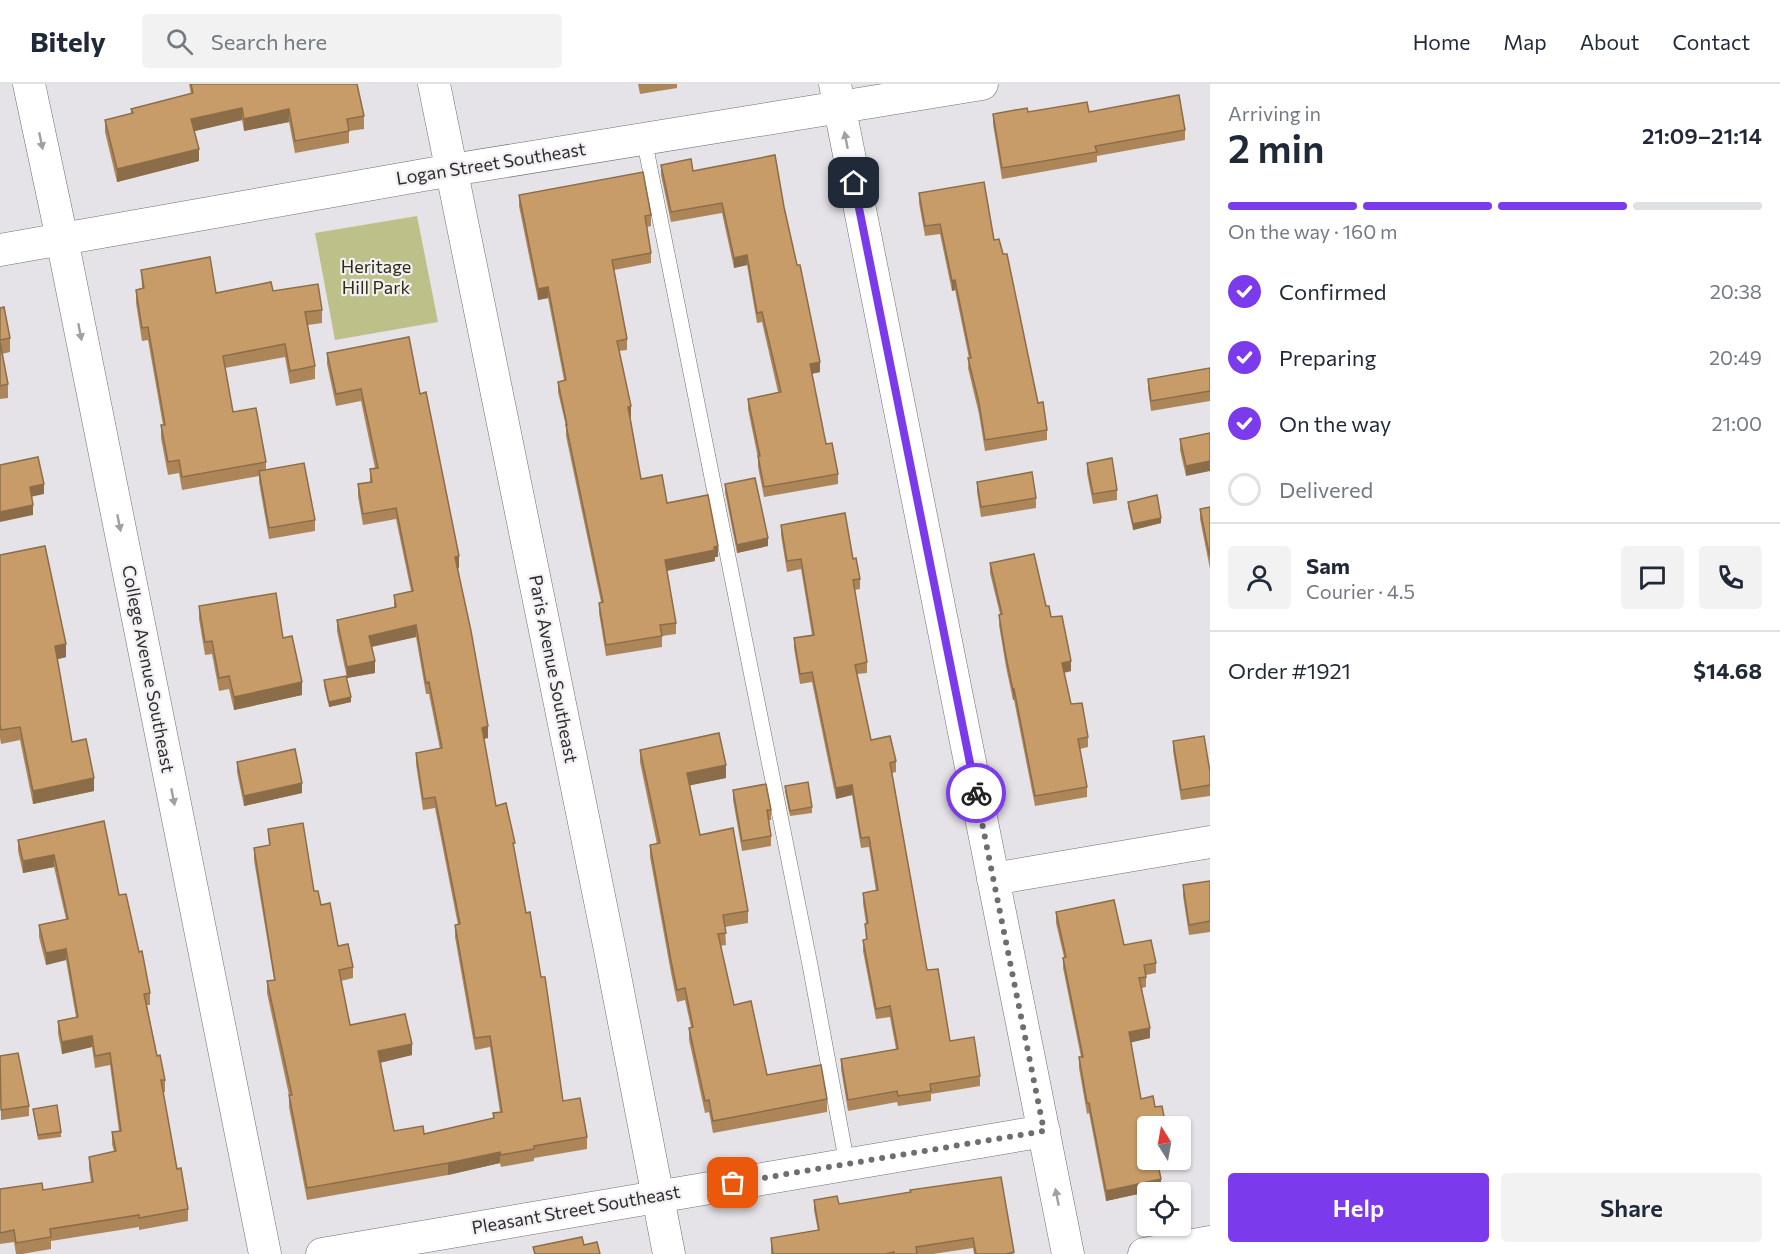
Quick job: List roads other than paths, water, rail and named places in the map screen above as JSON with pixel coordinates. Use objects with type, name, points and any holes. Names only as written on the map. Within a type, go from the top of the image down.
[{"type":"street","name":"College Avenue Southeast","points":[[29,84],[265,1254]]},
{"type":"street","name":"Paris Avenue Southeast","points":[[434,84],[669,1254]]},
{"type":"street","name":"Logan Street Southeast","points":[[0,250],[452,170],[644,139],[837,96],[982,84]]},
{"type":"street","points":[[837,96],[1068,1254]]},
{"type":"street","points":[[993,879],[1210,842]]},
{"type":"street","name":"Pleasant Street Southeast","points":[[322,1254],[1044,1131]]},
{"type":"street","points":[[1144,1254],[1210,1242]]},
{"type":"lane","points":[[644,139],[810,965],[847,1164]]},
{"type":"park label","name":"Heritage Hill Park","points":[[376,277]]}]
